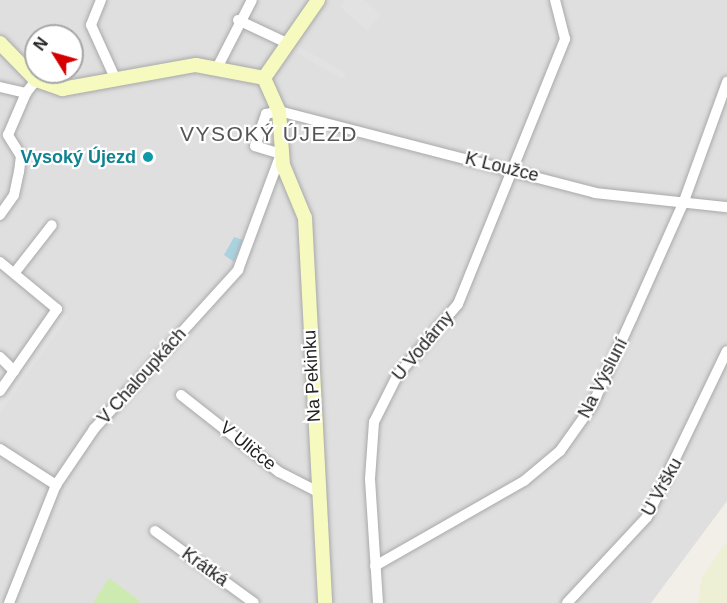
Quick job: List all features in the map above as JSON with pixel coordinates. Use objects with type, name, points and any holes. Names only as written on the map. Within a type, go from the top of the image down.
[{"type":"street","points":[[101,0],[91,25],[117,80]]},
{"type":"street","points":[[217,68],[238,20],[252,0]]},
{"type":"street","points":[[264,78],[318,0]]},
{"type":"street","name":"U Vodárny","points":[[378,603],[370,442],[374,422],[397,376],[458,304],[565,39],[555,0]]},
{"type":"street","points":[[238,20],[287,43]]},
{"type":"street","points":[[0,43],[24,68]]},
{"type":"street","points":[[51,84],[74,90],[184,66],[217,68],[264,78]]},
{"type":"street","points":[[264,78],[279,111],[260,122],[255,146],[281,154]]},
{"type":"street","name":"Na Výsluní","points":[[375,566],[398,558],[524,481],[560,451],[592,406],[684,201],[727,81]]},
{"type":"street","points":[[0,215],[14,195],[21,156],[8,135],[26,93],[33,84]]},
{"type":"street","points":[[0,87],[26,93]]},
{"type":"street","name":"K Loužce","points":[[279,111],[514,169],[595,193],[727,207]]},
{"type":"street","name":"Na Pekinku","points":[[279,111],[281,154],[304,218],[325,603]]},
{"type":"street","name":"V Chaloupkách","points":[[9,603],[56,485],[94,429],[238,270],[281,154]]},
{"type":"street","points":[[16,271],[52,225]]},
{"type":"street","points":[[0,262],[16,271],[57,309],[0,391]]},
{"type":"street","name":"U Vršku","points":[[567,603],[647,518],[727,351]]},
{"type":"street","points":[[0,357],[14,371]]},
{"type":"street","name":"V Uličce","points":[[181,395],[279,472],[318,492]]},
{"type":"street","points":[[0,449],[56,485]]},
{"type":"street","name":"Krátká","points":[[155,531],[254,603]]},
{"type":"shaded area","points":[[0,0],[727,0],[727,501],[651,603],[0,603]]},
{"type":"shaded area","points":[[346,0],[364,0],[381,15],[367,31],[340,7]]},
{"type":"shaded area","points":[[296,45],[346,73],[342,79],[293,51]]},
{"type":"shaded area","points":[[43,218],[49,222],[23,261],[17,257]]},
{"type":"shaded area","points":[[62,313],[68,317],[0,413],[0,398]]},
{"type":"green space","points":[[727,541],[727,603],[698,603],[702,577]]},
{"type":"green space","points":[[109,578],[140,601],[138,603],[93,603]]},
{"type":"water","points":[[234,237],[243,240],[234,262],[224,255]]},
{"type":"place","name":"Vysoký Újezd","points":[[148,157]]},
{"type":"district","name":"VYSOKÝ ÚJEZD","points":[[269,134]]}]
